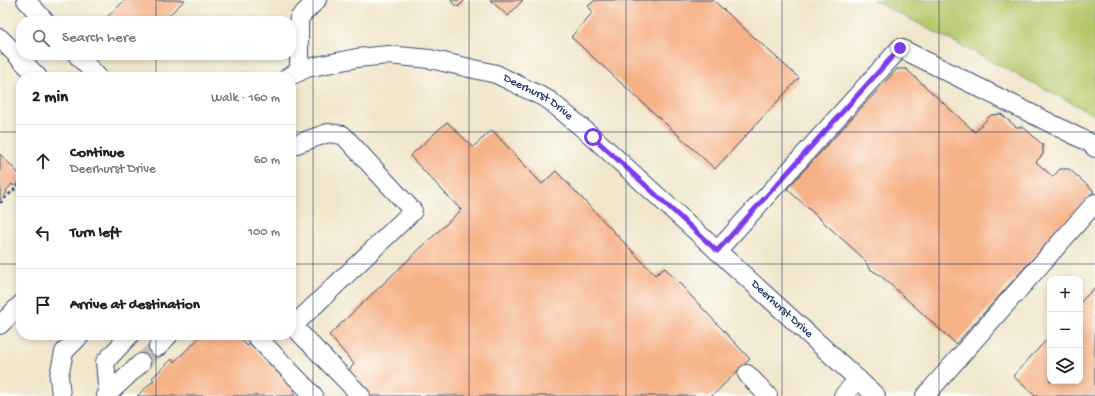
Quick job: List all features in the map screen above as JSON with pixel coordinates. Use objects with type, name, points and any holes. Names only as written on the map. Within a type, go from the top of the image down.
[{"type":"street","points":[[26,0],[41,16]]},
{"type":"street","points":[[296,52],[299,18],[317,0]]},
{"type":"street","points":[[0,38],[16,54]]},
{"type":"street","points":[[717,251],[900,48],[1090,143],[1095,148]]},
{"type":"street","name":"Deerhurst Drive","points":[[296,74],[307,68],[357,58],[388,55],[430,59],[496,74],[549,100],[593,137],[876,396]]},
{"type":"street","points":[[21,60],[33,72]]},
{"type":"street","points":[[82,60],[93,72]]},
{"type":"street","points":[[294,72],[295,60]]},
{"type":"street","points":[[296,144],[328,133],[343,135],[413,211],[296,321]]},
{"type":"street","points":[[925,396],[1095,203]]},
{"type":"street","points":[[0,324],[16,309]]},
{"type":"street","points":[[296,329],[361,396]]},
{"type":"street","points":[[61,396],[59,376],[64,352],[76,340]]},
{"type":"street","points":[[107,395],[105,362],[125,340]]},
{"type":"street","points":[[260,340],[314,396]]},
{"type":"street","points":[[107,395],[141,363]]},
{"type":"street","points":[[747,374],[768,396]]},
{"type":"street","points":[[843,396],[858,379]]},
{"type":"path","points":[[0,204],[16,188]]},
{"type":"green space","points":[[873,0],[1095,0],[1095,115]]},
{"type":"building","points":[[125,0],[185,0],[168,16],[108,16]]},
{"type":"building","points":[[450,0],[465,0],[458,7]]},
{"type":"building","points":[[490,0],[523,0],[508,16]]},
{"type":"building","points":[[595,0],[713,0],[799,78],[715,169],[571,37],[593,12],[588,6]]},
{"type":"building","points":[[897,69],[906,69],[975,132],[991,115],[1001,114],[1016,127],[1023,127],[1043,145],[1043,154],[1036,162],[1053,177],[1060,169],[1069,169],[1094,191],[956,344],[880,275],[870,269],[863,258],[787,189]]},
{"type":"building","points":[[447,122],[473,147],[492,130],[542,184],[556,171],[655,275],[665,268],[750,359],[712,396],[370,396],[347,373],[354,364],[329,335],[461,210],[410,156]]},
{"type":"building","points":[[0,154],[16,171],[16,184],[14,186],[12,184],[6,191],[7,193],[0,200]]},
{"type":"building","points":[[1095,287],[1095,396],[1035,396],[1013,376],[1047,339],[1047,384],[1083,384],[1083,300]]},
{"type":"building","points":[[197,340],[242,340],[247,346],[250,344],[295,390],[292,393],[295,396],[137,396],[154,380],[152,378],[172,359],[174,362]]},
{"type":"tunnel","points":[[141,363],[158,347]]},
{"type":"route","points":[[593,137],[717,251],[900,48]]}]
